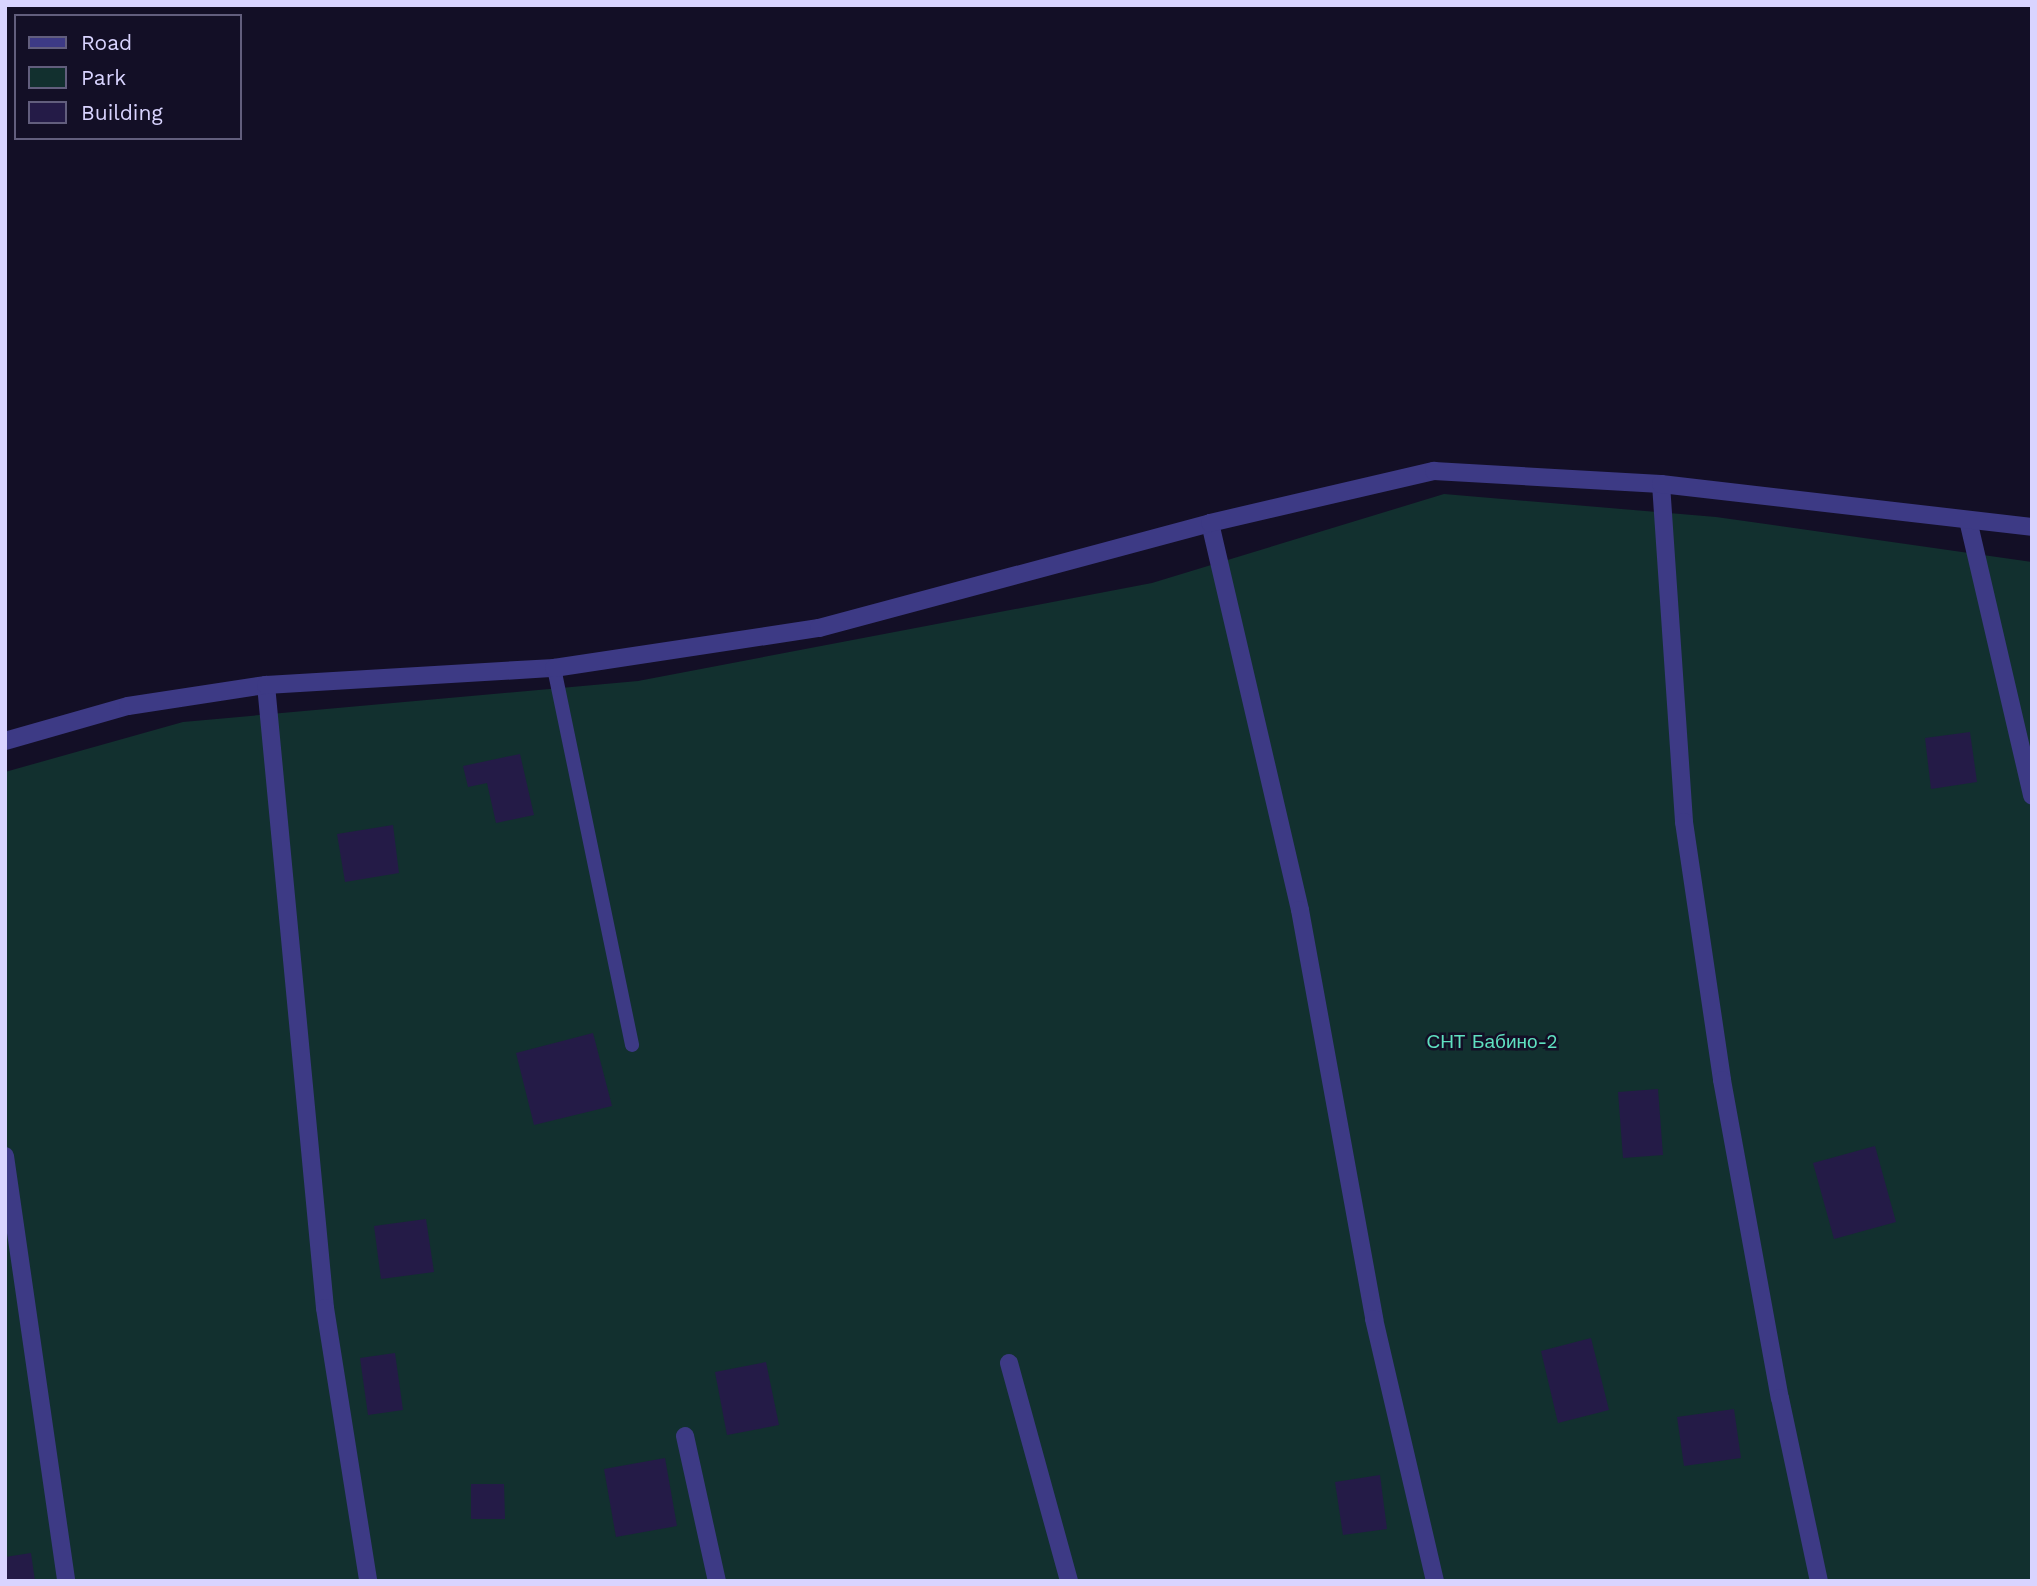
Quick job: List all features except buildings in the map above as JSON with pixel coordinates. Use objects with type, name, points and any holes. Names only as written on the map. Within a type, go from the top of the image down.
[{"type":"street","points":[[5,740],[128,706],[266,685],[554,668],[818,628],[1210,523],[1434,471],[1661,484],[2032,527]]},
{"type":"street","points":[[1661,484],[1686,836],[1721,1080],[1819,1581]]},
{"type":"street","points":[[1968,520],[2032,796]]},
{"type":"street","points":[[1210,523],[1300,910],[1374,1319],[1435,1581]]},
{"type":"street","points":[[266,685],[325,1308],[368,1581]]},
{"type":"street","points":[[5,1156],[66,1581]]},
{"type":"street","points":[[1009,1363],[1069,1581]]},
{"type":"street","points":[[685,1436],[717,1581]]},
{"type":"lane","points":[[554,668],[632,1045]]},
{"type":"green space","name":"СНТ Бабино-2","points":[[1444,494],[1716,517],[2032,562],[2032,1581],[5,1581],[5,772],[183,722],[638,681],[1152,583]]}]
